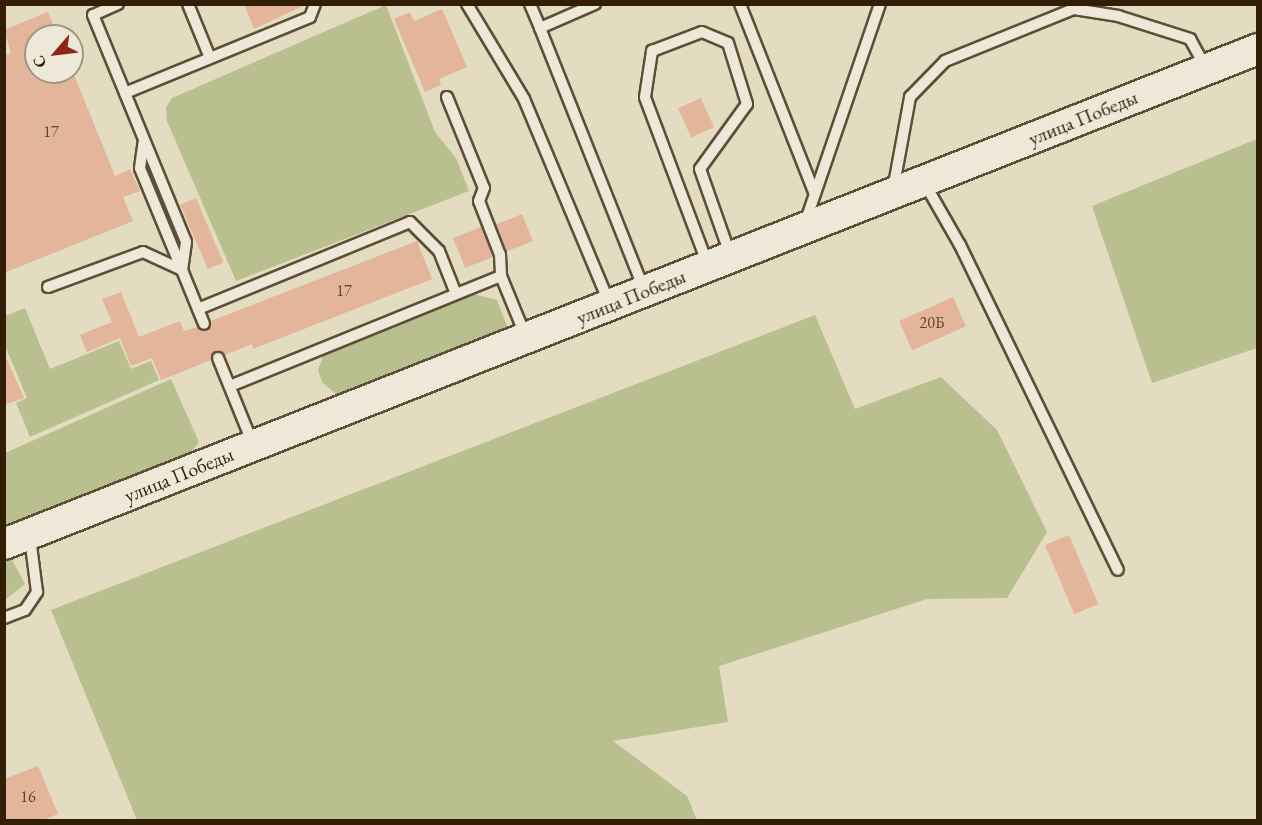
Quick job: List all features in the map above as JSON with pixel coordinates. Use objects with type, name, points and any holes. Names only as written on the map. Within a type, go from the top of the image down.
[{"type":"main road","name":"улица Победы","points":[[17,539],[1257,49]]},
{"type":"lane","points":[[118,4],[93,15],[144,141],[140,168],[204,324]]},
{"type":"lane","points":[[188,4],[210,58]]},
{"type":"lane","points":[[125,93],[310,17],[315,4]]},
{"type":"lane","points":[[467,4],[524,99],[610,305]]},
{"type":"lane","points":[[530,4],[645,291]]},
{"type":"lane","points":[[540,28],[595,4]]},
{"type":"lane","points":[[740,4],[815,194]]},
{"type":"lane","points":[[803,229],[880,4]]},
{"type":"lane","points":[[893,193],[899,139],[910,97],[945,61],[1074,9],[1118,16],[1190,39],[1207,69]]},
{"type":"lane","points":[[702,32],[728,43],[747,104],[700,169],[720,262],[645,97],[652,51],[702,32]]},
{"type":"lane","points":[[447,97],[484,188],[479,201],[500,255],[501,276],[526,338]]},
{"type":"lane","points":[[923,182],[960,245],[1118,570]]},
{"type":"lane","points":[[198,309],[410,222],[439,252],[456,294]]},
{"type":"lane","points":[[48,287],[143,252],[182,270]]},
{"type":"lane","points":[[230,386],[501,276]]},
{"type":"lane","points":[[218,358],[254,446]]},
{"type":"lane","points":[[4,618],[25,610],[37,592],[17,539]]},
{"type":"green space","points":[[386,5],[435,132],[456,158],[469,191],[236,281],[167,121],[166,107],[172,98]]},
{"type":"green space","points":[[1257,139],[1257,348],[1152,383],[1092,206]]},
{"type":"green space","points":[[473,294],[497,300],[510,334],[344,401],[322,382],[318,370],[324,354]]},
{"type":"green space","points":[[25,308],[50,369],[119,341],[131,369],[151,361],[159,380],[30,437],[16,403],[27,398],[4,343],[5,316]]},
{"type":"green space","points":[[815,315],[855,409],[941,377],[997,430],[1047,532],[1007,598],[927,599],[719,666],[728,722],[613,741],[687,796],[697,820],[137,820],[51,610]]},
{"type":"green space","points":[[171,379],[199,442],[192,451],[180,460],[5,528],[5,453]]},
{"type":"green space","points":[[4,545],[25,584],[5,600],[4,600]]},
{"type":"building","points":[[244,4],[307,4],[254,29]]},
{"type":"building","points":[[442,9],[467,67],[439,79],[441,85],[425,92],[394,19],[410,12],[414,21]]},
{"type":"building","points":[[48,12],[53,24],[24,24],[24,84],[78,84],[115,176],[130,169],[140,191],[123,197],[133,221],[4,273],[4,56],[11,53],[4,30]]},
{"type":"building","points":[[701,98],[714,127],[691,137],[678,108]]},
{"type":"building","points":[[196,198],[223,262],[208,269],[180,205]]},
{"type":"building","points":[[522,214],[533,241],[507,251],[496,224]]},
{"type":"building","points":[[481,227],[493,257],[465,268],[453,238]]},
{"type":"building","points":[[417,241],[432,279],[253,349],[252,344],[225,355],[216,351],[211,360],[161,380],[152,358],[131,366],[120,338],[87,352],[80,335],[112,322],[102,299],[121,292],[139,337],[180,321],[184,331],[197,327],[206,331],[211,321]]},
{"type":"building","points":[[953,297],[966,326],[912,350],[899,321]]},
{"type":"building","points":[[4,353],[24,398],[4,405]]},
{"type":"building","points":[[1069,535],[1098,604],[1074,614],[1045,545]]},
{"type":"building","points":[[38,766],[58,814],[43,820],[4,820],[4,779]]}]
